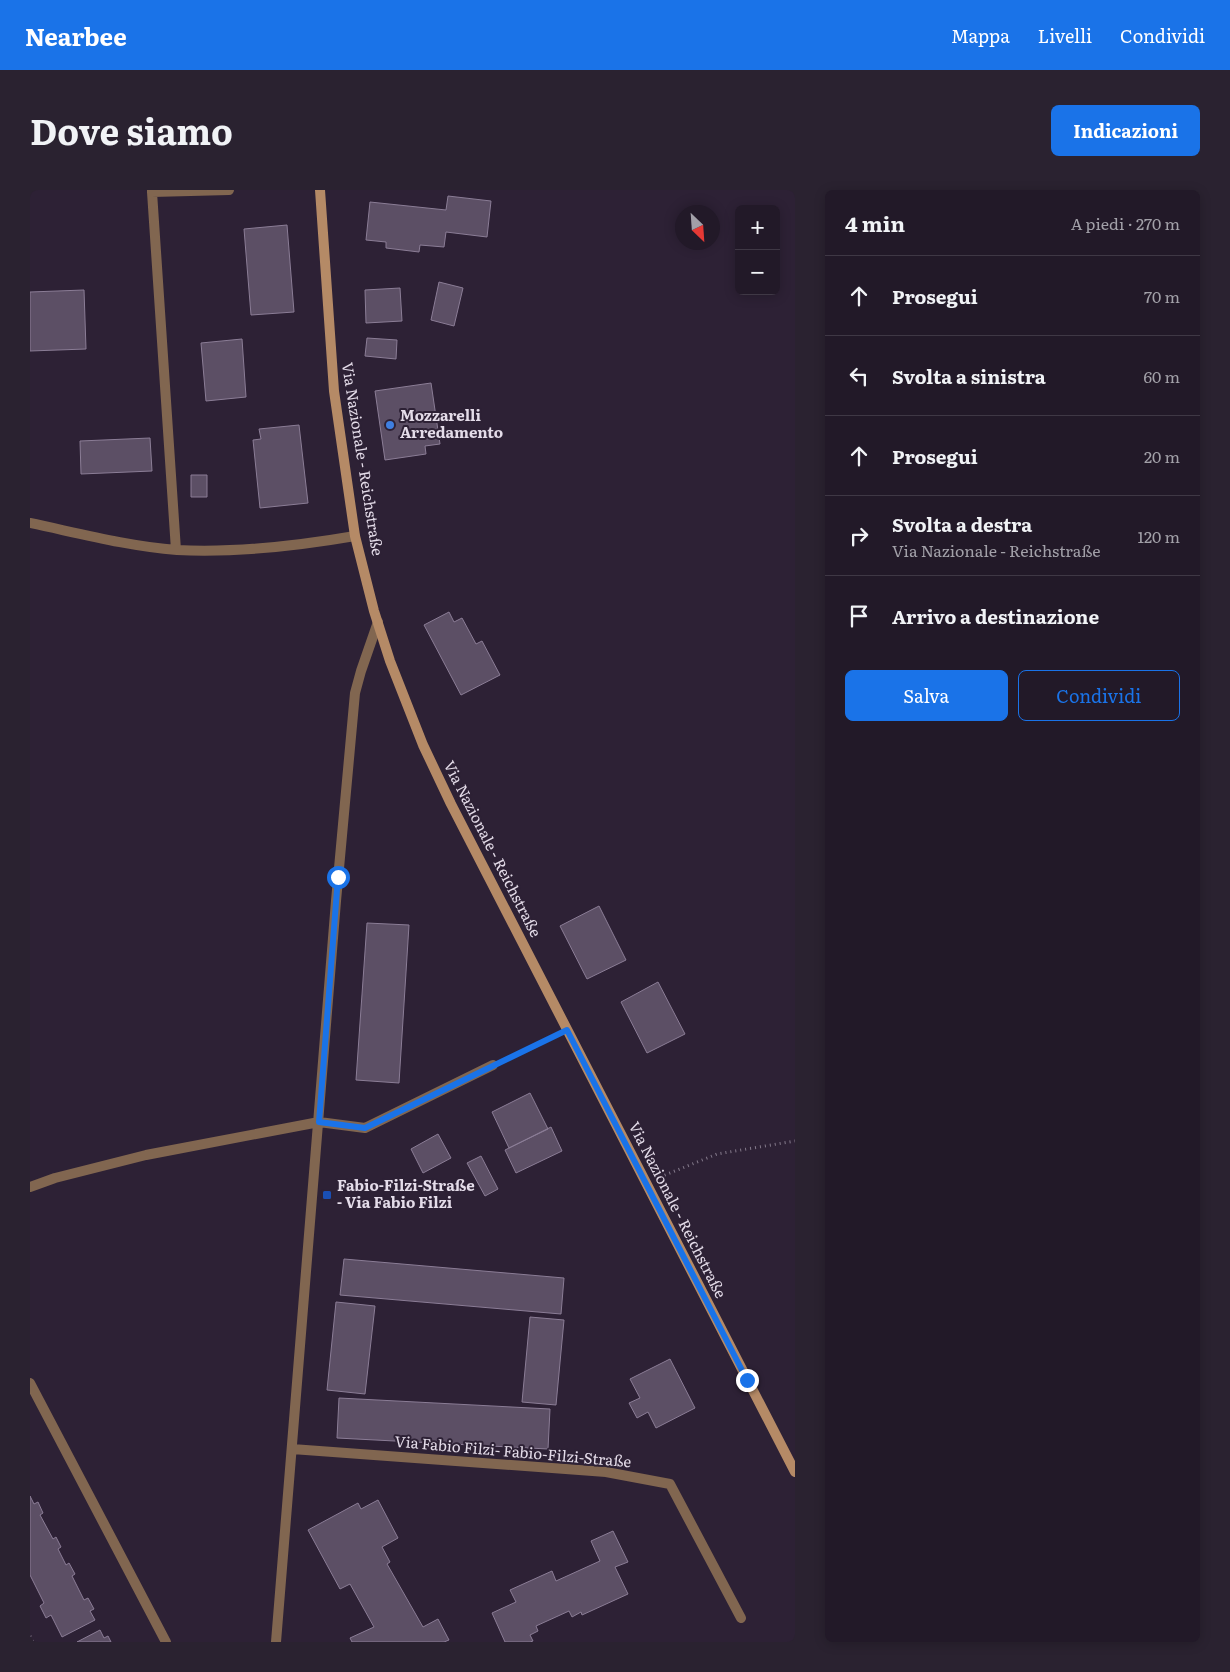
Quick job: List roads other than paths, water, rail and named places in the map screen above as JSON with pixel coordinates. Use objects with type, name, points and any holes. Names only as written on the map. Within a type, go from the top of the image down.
[{"type":"main road","name":"Via Nazionale - Reichstraße","points":[[320,190],[334,391],[355,536],[390,661],[427,753],[456,812],[795,1472]]},
{"type":"street","points":[[176,550],[152,191],[229,190]]},
{"type":"street","points":[[30,523],[126,543],[176,550],[245,550],[355,536]]},
{"type":"street","points":[[276,1642],[336,901],[355,693],[378,622]]},
{"type":"street","points":[[30,1187],[55,1178],[146,1155],[319,1122],[365,1128],[493,1065]]},
{"type":"street","points":[[30,1383],[166,1642]]},
{"type":"street","name":"Via Fabio Filzi- Fabio-Filzi-Straße","points":[[292,1449],[606,1472],[670,1484],[741,1618]]},
{"type":"place","name":"Mozzarelli Arredamento","points":[[390,425]]},
{"type":"place","name":"Fabio-Filzi-Straße - Via Fabio Filzi","points":[[327,1195]]}]
